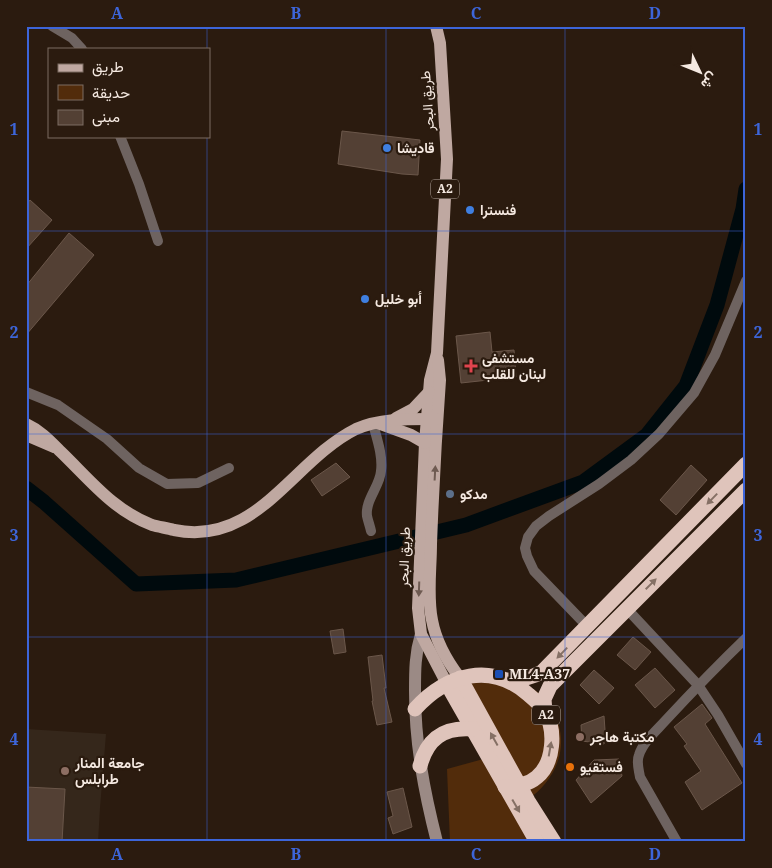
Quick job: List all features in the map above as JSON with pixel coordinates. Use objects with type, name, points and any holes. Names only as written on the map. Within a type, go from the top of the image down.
[{"type":"highway","points":[[509,680],[532,678],[542,672],[746,464]]},
{"type":"highway","points":[[545,712],[544,698],[550,686],[746,490]]},
{"type":"highway","name":"A2","points":[[415,709],[429,695],[457,687],[472,675],[485,675],[509,680],[520,686],[545,712],[550,725],[552,738],[550,752],[539,776]]},
{"type":"highway","name":"A2","points":[[457,687],[512,786],[536,842]]},
{"type":"highway","name":"طريق البحر","points":[[457,687],[472,729],[482,748],[512,786]]},
{"type":"highway","points":[[420,766],[423,755],[438,736],[454,730],[472,729]]},
{"type":"highway","points":[[512,786],[530,782],[539,776]]},
{"type":"highway","points":[[539,776],[537,798],[540,820]]},
{"type":"highway","name":"A2","points":[[512,786],[540,820],[554,842]]},
{"type":"main road","name":"طريق البحر","points":[[436,26],[440,43],[447,159],[437,353],[440,380],[425,443],[424,460],[431,618],[457,687]]},
{"type":"main road","name":"طريق البحر","points":[[437,353],[429,392],[432,419],[427,531],[418,608],[421,634],[457,687]]},
{"type":"main road","points":[[28,427],[57,448],[110,501],[128,514],[154,525],[186,532],[206,532],[229,526],[250,516],[344,436],[358,428],[392,419],[413,410],[429,392]]},
{"type":"main road","points":[[392,419],[432,419]]},
{"type":"main road","points":[[376,424],[404,433],[425,443]]},
{"type":"main road","points":[[404,433],[424,460]]},
{"type":"street","points":[[52,26],[72,38],[81,48]]},
{"type":"street","points":[[121,138],[158,241]]},
{"type":"street","points":[[587,626],[534,571],[525,548],[528,537],[542,521],[599,484],[631,460],[659,434],[694,393],[715,355],[746,281]]},
{"type":"street","points":[[26,392],[58,405],[107,440],[138,468],[167,484],[198,483],[228,468]]},
{"type":"street","points":[[371,531],[367,516],[368,509],[382,470],[376,424]]},
{"type":"street","points":[[626,609],[698,685],[718,715],[746,764]]},
{"type":"street","points":[[421,634],[415,657],[415,709],[420,766],[437,842]]},
{"type":"street","points":[[677,842],[640,777],[638,756],[650,737],[698,685],[746,638]]},
{"type":"shaded area","name":"جامعة المنار طرابلس","points":[[26,729],[106,734],[98,842],[26,842]]},
{"type":"green space","points":[[474,682],[531,688],[538,692],[546,701],[558,723],[561,735],[561,748],[558,760],[546,782],[538,792],[527,800],[535,842],[450,842],[447,769],[498,755],[466,685]]},
{"type":"building","points":[[342,131],[420,140],[418,175],[338,164]]},
{"type":"building","points":[[30,200],[52,220],[26,249],[26,205]]},
{"type":"building","points":[[69,233],[94,255],[26,335],[26,286]]},
{"type":"building","points":[[490,332],[492,352],[514,350],[516,377],[461,383],[456,336]]},
{"type":"building","points":[[336,463],[350,477],[322,496],[311,480]]},
{"type":"building","points":[[691,465],[707,480],[676,515],[660,500]]},
{"type":"building","points":[[343,629],[346,652],[334,654],[330,631]]},
{"type":"building","points":[[633,637],[651,652],[635,670],[617,655]]},
{"type":"building","points":[[382,655],[386,688],[384,688],[392,722],[377,725],[372,701],[368,657]]},
{"type":"building","points":[[655,668],[675,690],[655,708],[635,685]]},
{"type":"building","points":[[594,670],[614,688],[599,704],[580,685]]},
{"type":"building","points":[[702,704],[712,718],[705,724],[742,783],[702,810],[685,782],[701,771],[684,746],[687,744],[674,727]]},
{"type":"building","points":[[604,716],[604,744],[582,741],[581,725]]},
{"type":"building","points":[[619,759],[622,776],[591,803],[576,780],[594,760]]},
{"type":"building","points":[[26,787],[65,789],[62,842],[26,842]]},
{"type":"building","points":[[403,788],[412,827],[393,834],[388,818],[393,816],[387,792]]},
{"type":"waterway","points":[[26,488],[136,584],[236,580],[466,525],[583,482],[647,435],[686,386],[717,305],[743,209],[746,189]]},
{"type":"place","name":"قاديشا","points":[[387,148]]},
{"type":"place","name":"فنسترا","points":[[470,210]]},
{"type":"place","name":"أبو خليل","points":[[365,299]]},
{"type":"place","name":"مستشفى لبنان للقلب","points":[[471,366]]},
{"type":"place","name":"مدكو","points":[[450,494]]},
{"type":"place","name":"ML4-A37","points":[[499,674]]},
{"type":"place","name":"مكتبة هاجر","points":[[580,737]]},
{"type":"place","name":"فستقيو","points":[[570,767]]},
{"type":"place","name":"جامعة المنار طرابلس","points":[[65,771]]}]
